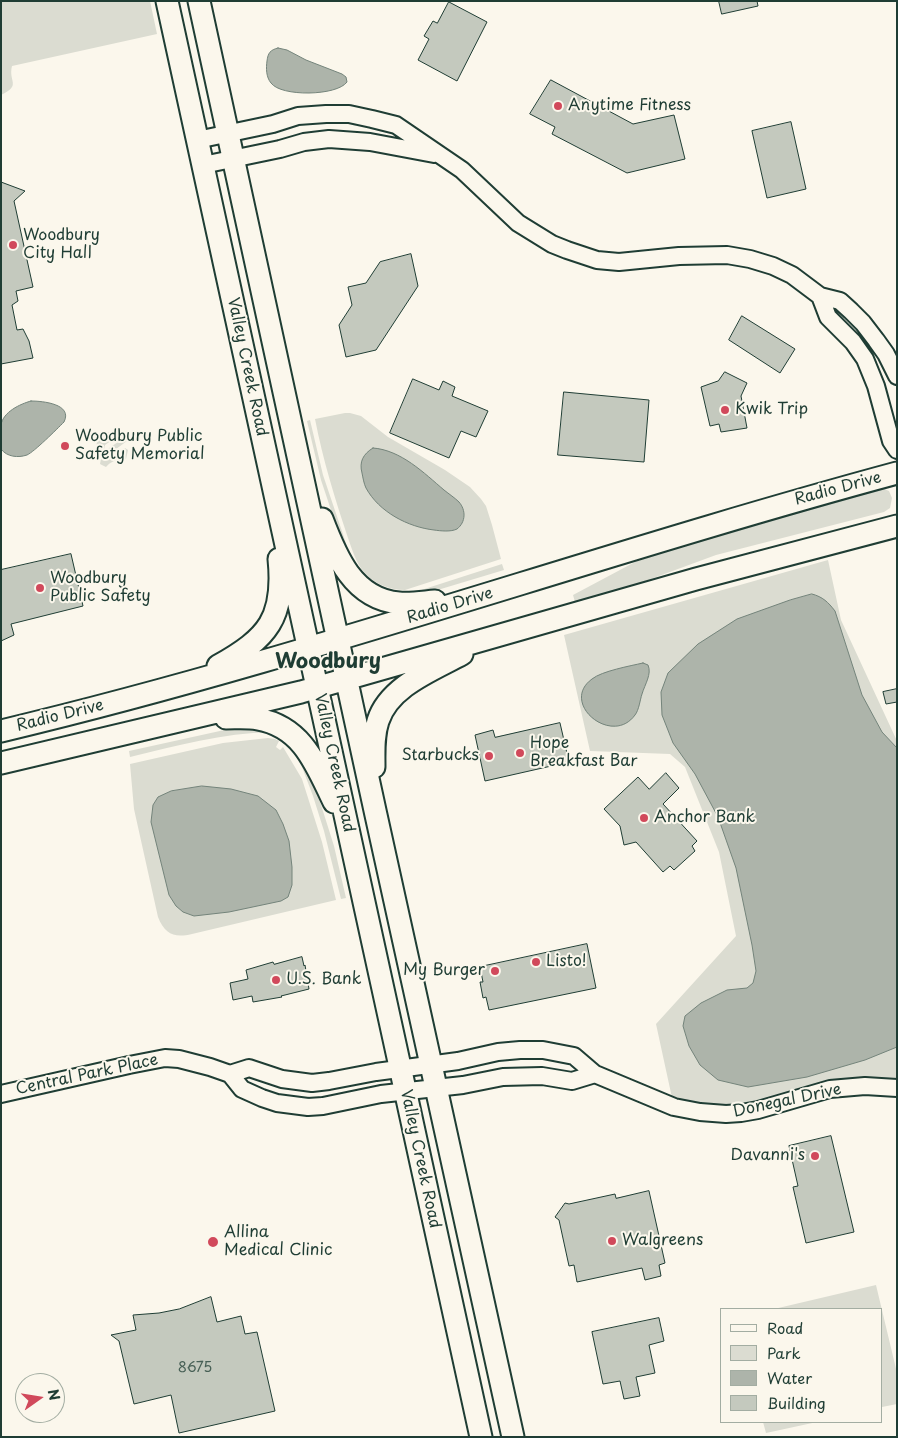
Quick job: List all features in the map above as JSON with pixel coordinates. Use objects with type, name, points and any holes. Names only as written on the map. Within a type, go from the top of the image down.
[{"type":"main road","name":"Valley Creek Road","points":[[167,1],[481,1437]]},
{"type":"main road","name":"Valley Creek Road","points":[[199,1],[513,1437]]},
{"type":"main road","points":[[298,456],[336,554],[350,576],[360,586],[378,597],[400,603],[417,603],[487,594]]},
{"type":"main road","points":[[190,682],[237,656],[252,645],[266,630],[277,608],[280,594],[280,576],[268,462]]},
{"type":"main road","name":"Radio Drive","points":[[1,731],[94,708],[309,648],[716,524],[897,473]]},
{"type":"main road","name":"Radio Drive","points":[[1,763],[317,687],[708,575],[897,526]]},
{"type":"main road","points":[[376,815],[374,743],[377,722],[385,705],[408,684],[497,635]]},
{"type":"main road","points":[[198,717],[259,719],[279,726],[293,734],[311,757],[349,831]]},
{"type":"street","points":[[197,140],[273,124],[298,116],[326,114],[350,114],[396,126],[462,170],[518,223],[546,241],[567,250],[597,260],[619,262],[727,255],[773,266],[792,275],[820,296],[840,301],[863,323],[886,354],[897,376]]},
{"type":"street","points":[[203,165],[304,142],[329,139],[370,142],[438,155]]},
{"type":"street","points":[[820,296],[828,317],[853,342],[864,359],[876,386],[891,441],[897,450]]},
{"type":"street","name":"Donegal Drive","points":[[430,1064],[498,1052],[543,1050],[574,1056],[595,1074],[674,1107],[711,1114],[758,1110],[830,1089],[865,1086],[897,1088]]},
{"type":"street","name":"Central Park Place","points":[[1,1094],[165,1058],[190,1061],[230,1074],[242,1089],[269,1100],[292,1106],[323,1106],[381,1094],[436,1088]]},
{"type":"street","name":"Central Park Place","points":[[230,1074],[249,1068],[282,1080],[312,1083],[430,1064]]},
{"type":"street","points":[[436,1088],[503,1077],[542,1076],[572,1081],[595,1074]]},
{"type":"green space","points":[[1,1],[150,1],[157,34],[12,66],[13,86],[1,95]]},
{"type":"green space","points":[[345,413],[361,416],[388,437],[470,487],[486,506],[501,559],[405,590],[383,586],[368,576],[354,556],[330,479],[315,419]]},
{"type":"green space","points":[[310,420],[323,475],[352,561],[345,552],[321,480],[307,421]]},
{"type":"green space","points":[[108,432],[118,436],[105,445],[104,452],[98,456],[96,455],[97,439],[104,440],[108,436]]},
{"type":"green space","points":[[127,438],[127,441],[112,452],[108,451],[109,448]]},
{"type":"green space","points":[[125,448],[128,450],[126,459],[115,460],[106,467],[100,464],[101,459],[106,455],[113,456]]},
{"type":"green space","points":[[882,488],[889,491],[892,498],[890,508],[884,512],[716,555],[610,594],[575,602],[573,595],[650,554]]},
{"type":"green space","points":[[828,560],[841,620],[897,741],[897,1088],[865,1086],[758,1110],[674,1107],[656,1024],[736,936],[719,852],[685,767],[670,754],[590,751],[564,635]]},
{"type":"green space","points":[[502,564],[504,570],[421,595],[412,593]]},
{"type":"green space","points":[[238,727],[271,732],[217,737],[130,757],[129,751]]},
{"type":"green space","points":[[268,738],[279,741],[276,747],[280,750],[283,747],[302,779],[322,842],[336,900],[192,934],[180,936],[171,934],[164,928],[158,917],[134,809],[130,764],[223,743]]},
{"type":"green space","points":[[288,743],[310,770],[334,846],[346,898],[341,899],[313,796],[302,767]]},
{"type":"green space","points":[[876,1285],[882,1308],[778,1308]]},
{"type":"green space","points":[[883,1314],[897,1373],[897,1404],[883,1407]]},
{"type":"green space","points":[[763,1423],[812,1423],[766,1433]]},
{"type":"water","points":[[278,48],[287,50],[306,60],[342,74],[346,77],[347,82],[341,87],[321,92],[297,93],[277,88],[269,81],[266,67],[269,54]]},
{"type":"water","points":[[31,401],[49,403],[61,407],[66,416],[64,422],[27,455],[9,455],[1,449],[2,420],[8,412]]},
{"type":"water","points":[[373,448],[393,453],[412,463],[457,501],[464,512],[460,526],[449,531],[440,531],[414,526],[395,517],[378,504],[366,488],[361,469],[363,459]]},
{"type":"water","points":[[812,594],[825,600],[835,611],[862,695],[882,732],[897,748],[897,1047],[865,1060],[807,1077],[748,1087],[718,1080],[700,1065],[689,1046],[683,1026],[685,1016],[701,1003],[727,990],[747,988],[753,983],[756,971],[736,868],[718,817],[695,774],[673,743],[662,715],[661,692],[668,673],[698,644],[737,619]]},
{"type":"water","points":[[643,663],[648,665],[649,675],[635,715],[625,724],[614,726],[603,724],[592,718],[585,709],[582,699],[583,689],[592,679],[609,671]]},
{"type":"water","points":[[202,786],[231,789],[258,796],[276,810],[289,841],[292,885],[288,897],[281,901],[229,912],[194,916],[183,912],[176,906],[169,895],[151,822],[153,805],[158,797],[171,791]]},
{"type":"building","points":[[719,1],[757,1],[758,6],[722,14]]},
{"type":"building","points":[[449,2],[487,22],[457,81],[418,60],[429,39],[424,36],[433,21],[437,23]]},
{"type":"building","points":[[551,80],[633,124],[674,115],[685,159],[627,173],[552,134],[555,127],[530,114]]},
{"type":"building","points":[[791,122],[806,189],[767,198],[752,131]]},
{"type":"building","name":"Woodbury City Hall","points":[[1,182],[25,191],[14,201],[33,287],[16,291],[18,301],[12,305],[17,330],[23,329],[29,341],[33,358],[1,364]]},
{"type":"building","points":[[411,254],[418,286],[376,350],[346,357],[339,325],[352,305],[348,287],[366,283],[380,262]]},
{"type":"building","name":"Kwik Trip","points":[[742,316],[795,349],[780,373],[729,340]]},
{"type":"building","name":"Kwik Trip","points":[[725,372],[747,383],[741,396],[747,428],[721,432],[719,424],[710,426],[701,387],[718,381]]},
{"type":"building","points":[[413,379],[439,390],[443,381],[455,387],[452,396],[488,411],[476,437],[461,431],[449,458],[390,433]]},
{"type":"building","points":[[564,392],[649,400],[644,462],[558,455]]},
{"type":"building","name":"Woodbury Public Safety","points":[[71,554],[83,606],[11,624],[14,635],[1,641],[1,570]]},
{"type":"building","points":[[897,689],[897,702],[886,704],[883,692]]},
{"type":"building","points":[[560,723],[569,762],[485,781],[475,735],[493,730],[495,737]]},
{"type":"building","name":"Anchor Bank","points":[[666,773],[679,788],[663,804],[697,841],[692,846],[695,851],[674,870],[670,866],[663,872],[636,842],[624,845],[620,826],[604,809],[638,777],[649,789]]},
{"type":"building","points":[[587,944],[596,988],[489,1010],[486,997],[483,998],[480,982],[483,982],[480,967]]},
{"type":"building","name":"U.S. Bank","points":[[302,957],[309,989],[282,997],[253,1002],[252,996],[233,1000],[230,983],[248,979],[246,970],[273,962],[274,964]]},
{"type":"building","points":[[831,1136],[854,1232],[806,1243],[793,1187],[798,1186],[789,1146]]},
{"type":"building","name":"Walgreens","points":[[649,1191],[665,1263],[659,1265],[661,1276],[645,1280],[642,1268],[577,1282],[574,1265],[569,1266],[559,1220],[555,1217],[565,1203],[569,1204],[615,1194],[616,1198]]},
{"type":"building","name":"Allina Medical Clinic","points":[[211,1297],[217,1322],[241,1316],[245,1334],[257,1332],[275,1411],[179,1433],[171,1395],[134,1404],[119,1341],[111,1335],[136,1330],[133,1315],[179,1309]]},
{"type":"building","points":[[659,1318],[664,1341],[649,1345],[655,1373],[636,1377],[640,1396],[624,1399],[620,1381],[603,1384],[592,1332]]},
{"type":"place","name":"Anytime Fitness","points":[[558,106]]},
{"type":"place","name":"Woodbury City Hall","points":[[13,245]]},
{"type":"place","name":"Kwik Trip","points":[[725,410]]},
{"type":"place","name":"Woodbury Public Safety Memorial","points":[[65,446]]},
{"type":"place","name":"Woodbury Public Safety","points":[[40,588]]},
{"type":"place","name":"Hope Breakfast Bar","points":[[520,753]]},
{"type":"place","name":"Starbucks","points":[[489,756]]},
{"type":"place","name":"Anchor Bank","points":[[644,818]]},
{"type":"place","name":"Listo!","points":[[536,962]]},
{"type":"place","name":"My Burger","points":[[495,971]]},
{"type":"place","name":"U.S. Bank","points":[[276,980]]},
{"type":"place","name":"Davanni's","points":[[815,1156]]},
{"type":"place","name":"Walgreens","points":[[612,1241]]},
{"type":"place","name":"Allina Medical Clinic","points":[[213,1242]]},
{"type":"district","name":"Woodbury","points":[[328,662]]}]
